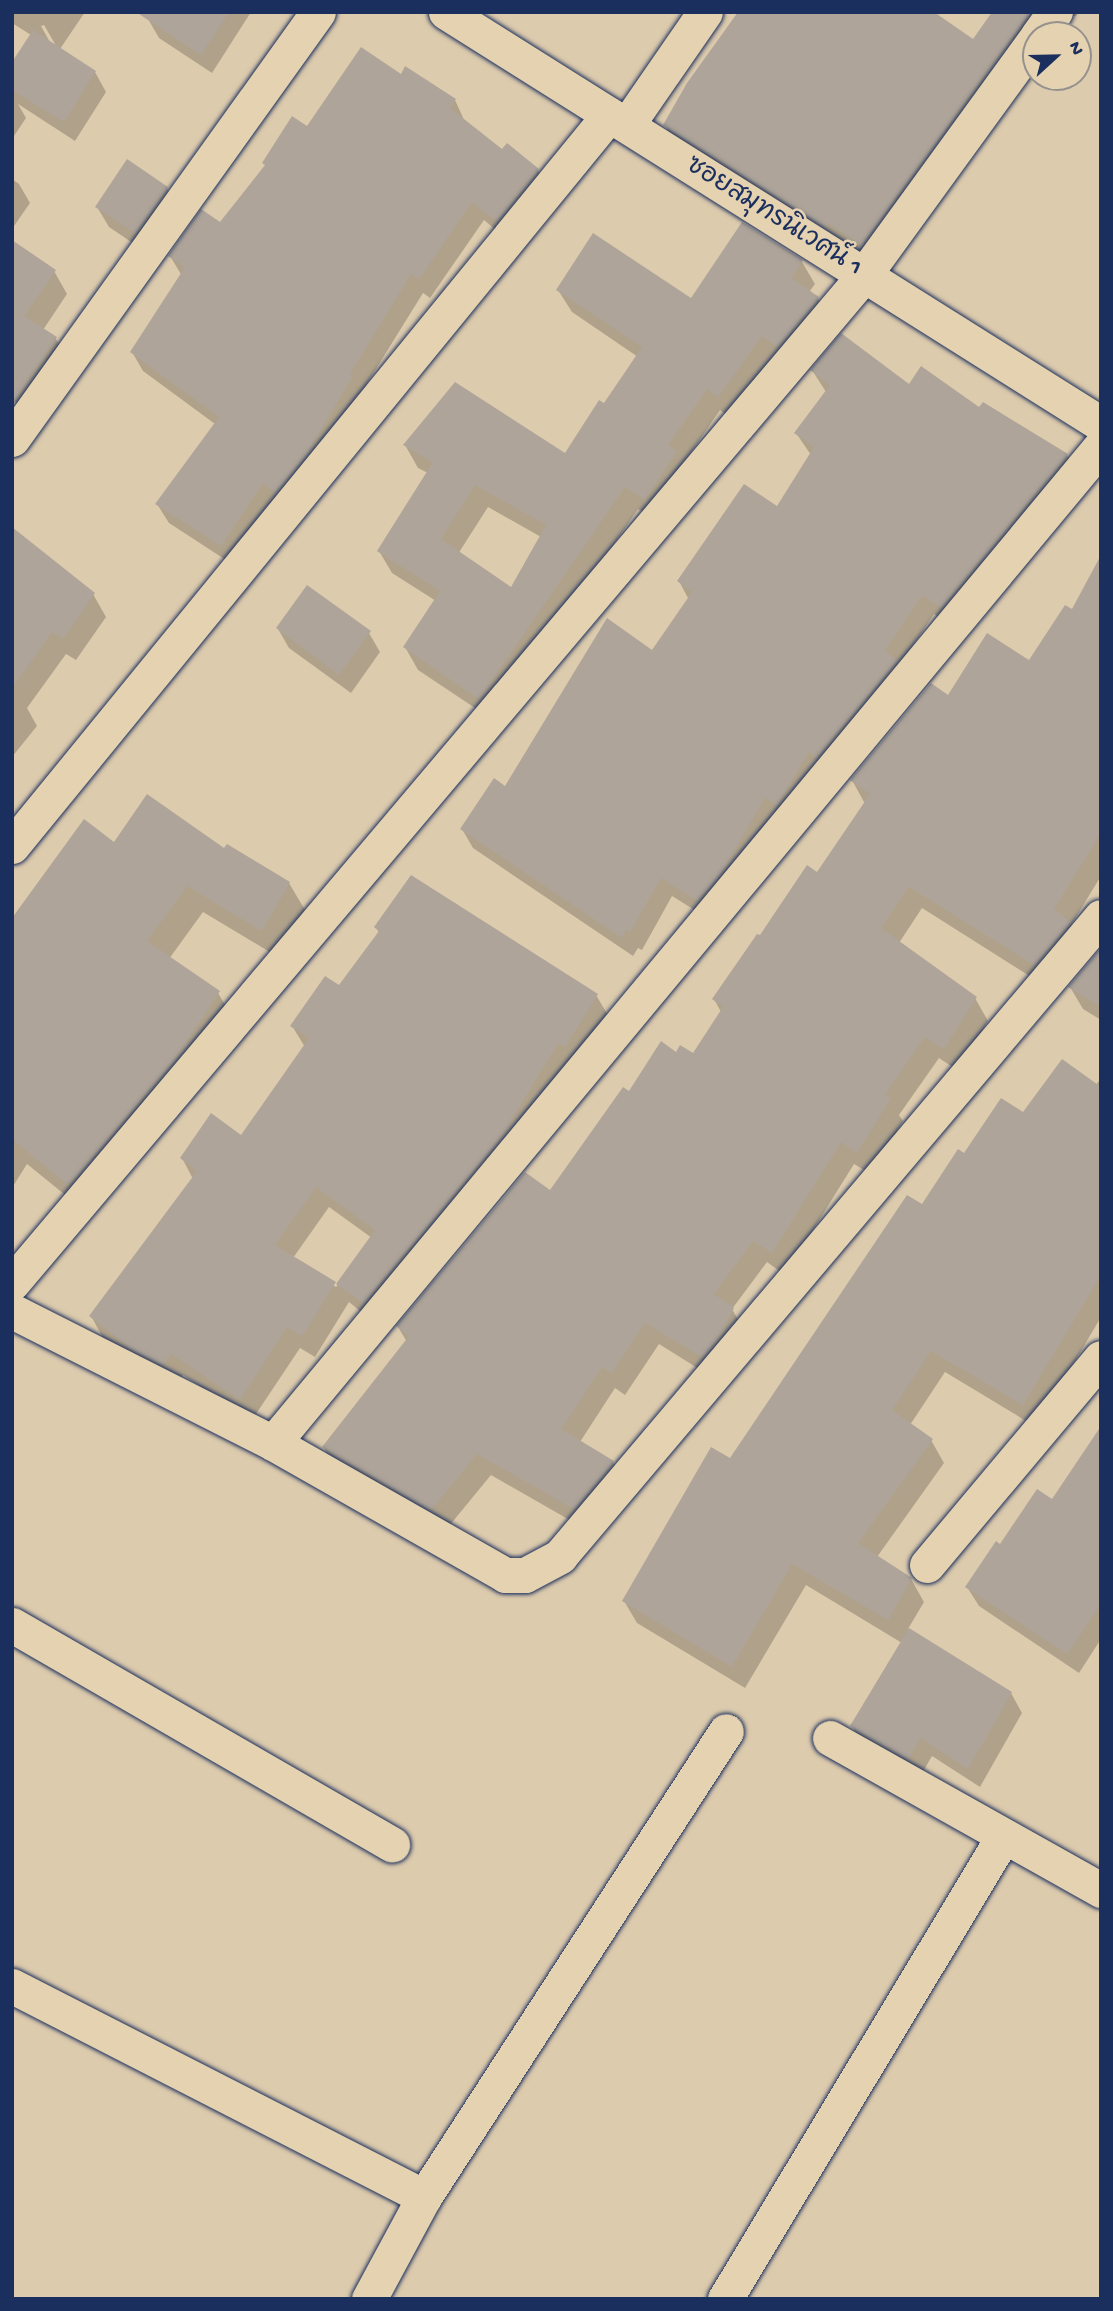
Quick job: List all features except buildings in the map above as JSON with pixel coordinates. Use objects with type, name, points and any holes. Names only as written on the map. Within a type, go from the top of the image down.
[{"type":"street","points":[[12,439],[318,12]]},
{"type":"street","name":"ซอยสมุทรนิเวศน์ 1","points":[[446,12],[1101,424]]},
{"type":"street","points":[[12,846],[618,120],[705,12]]},
{"type":"street","points":[[12,1283],[863,275],[1022,57]]},
{"type":"street","points":[[273,1443],[1101,446]]},
{"type":"street","points":[[12,1311],[273,1443],[505,1575],[525,1574],[560,1556],[1101,917]]},
{"type":"street","points":[[927,1565],[1101,1358]]},
{"type":"street","points":[[12,1625],[392,1844]]},
{"type":"street","points":[[369,2299],[424,2197],[726,1731]]},
{"type":"street","points":[[830,1738],[1101,1890]]},
{"type":"street","points":[[725,2299],[1003,1837]]},
{"type":"street","points":[[12,1986],[424,2197]]}]
